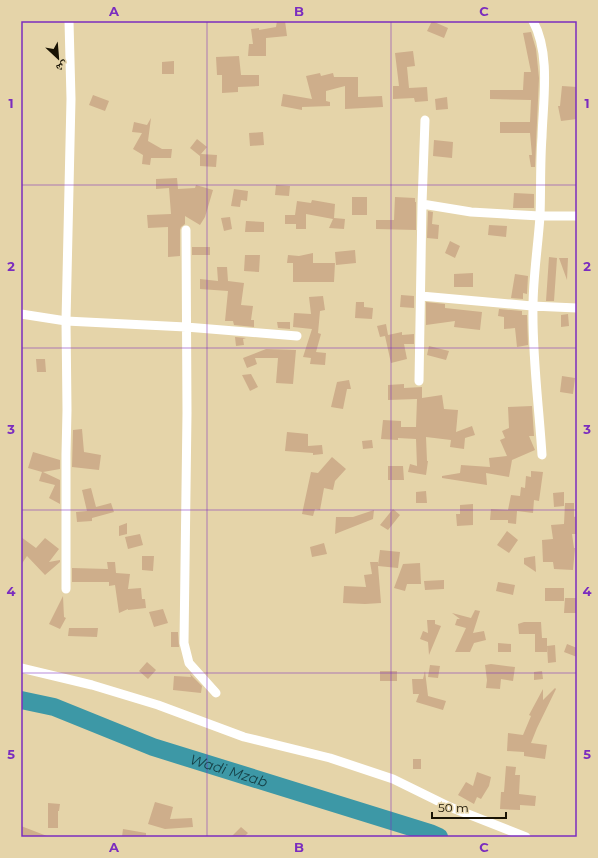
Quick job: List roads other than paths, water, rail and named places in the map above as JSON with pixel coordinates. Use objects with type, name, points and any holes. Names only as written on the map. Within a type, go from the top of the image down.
[{"type":"street","points":[[66,589],[66,321],[71,98],[69,21]]},
{"type":"street","points":[[533,21],[538,29],[546,76],[542,138],[540,216],[532,306],[542,455]]},
{"type":"street","points":[[419,381],[425,120]]},
{"type":"street","points":[[422,204],[471,212],[540,216],[577,216]]},
{"type":"street","points":[[186,230],[187,413],[184,643],[189,663],[216,694]]},
{"type":"street","points":[[421,296],[532,306],[577,308]]},
{"type":"street","points":[[21,314],[66,321],[186,327],[297,336]]},
{"type":"street","points":[[21,668],[92,685],[150,703],[244,737],[337,760],[393,779],[450,807],[526,837]]},
{"type":"waterway","name":"Wadi Mzab","points":[[21,700],[54,707],[153,747],[439,837]]}]
